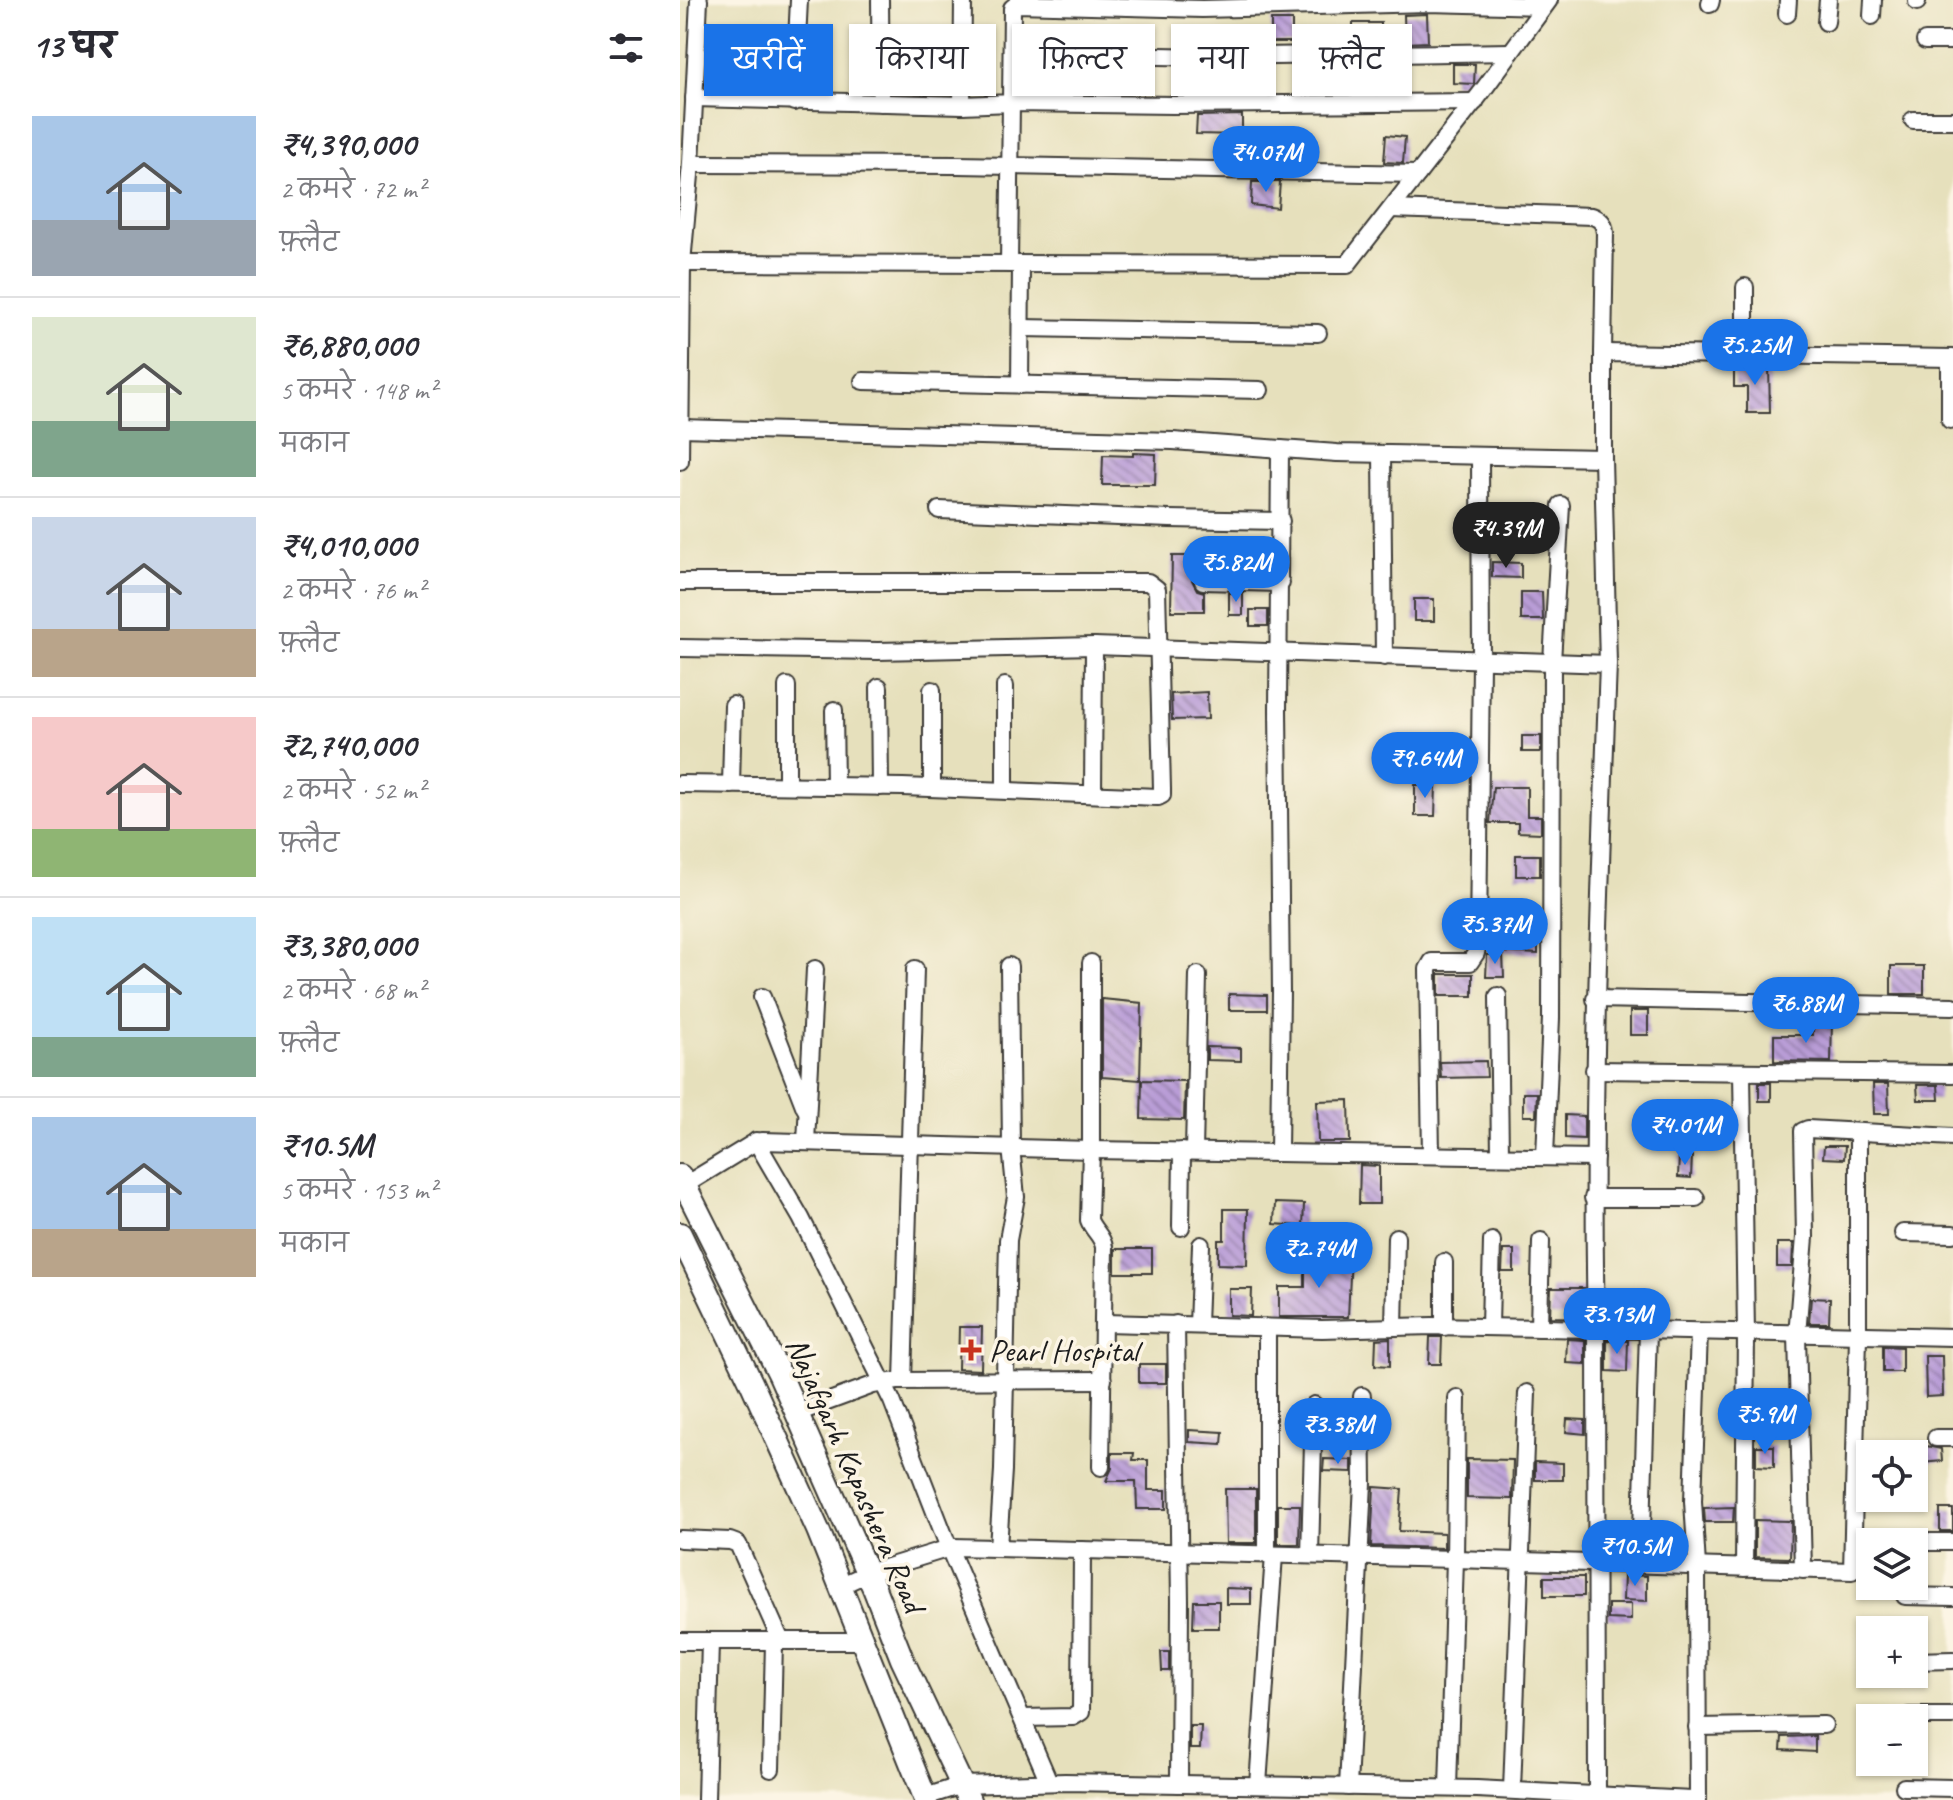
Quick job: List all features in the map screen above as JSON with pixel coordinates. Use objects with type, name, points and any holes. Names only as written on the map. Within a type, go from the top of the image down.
[{"type":"main road","name":"Najafgarh Kapashera Road","points":[[682,1180],[797,1413],[868,1573],[902,1659],[965,1792]]},
{"type":"main road","name":"Najafgarh Kapashera Road","points":[[683,1246],[751,1382],[842,1585],[926,1798]]},
{"type":"street","points":[[680,461],[681,263],[691,164],[699,0]]},
{"type":"street","points":[[794,102],[799,0]]},
{"type":"street","points":[[880,0],[881,103]]},
{"type":"street","points":[[962,105],[963,0]]},
{"type":"street","points":[[1826,22],[1828,0]]},
{"type":"street","points":[[1012,24],[1012,8],[1017,4],[1033,2],[1202,9],[1429,2],[1546,3]]},
{"type":"street","points":[[681,263],[1341,266],[1352,261],[1475,102],[1546,3]]},
{"type":"street","points":[[1925,41],[1953,41]]},
{"type":"street","points":[[1155,56],[1511,52]]},
{"type":"street","points":[[1012,78],[1011,167],[1021,328],[1020,385]]},
{"type":"street","points":[[694,98],[962,105],[1475,102]]},
{"type":"street","points":[[1913,120],[1953,120]]},
{"type":"street","points":[[691,164],[1418,174]]},
{"type":"street","points":[[1391,209],[1592,216],[1604,224],[1603,458],[1608,664],[1595,999],[1593,1198],[1597,1795]]},
{"type":"street","points":[[1745,287],[1745,354]]},
{"type":"street","points":[[1021,328],[1318,333]]},
{"type":"street","points":[[1603,353],[1952,358],[1950,420]]},
{"type":"street","points":[[863,381],[1260,390]]},
{"type":"street","points":[[680,428],[1173,441],[1382,454],[1603,458]]},
{"type":"street","points":[[1279,1152],[1280,449]]},
{"type":"street","points":[[1382,454],[1384,657]]},
{"type":"street","points":[[1431,1154],[1428,969],[1432,962],[1470,962],[1478,943],[1480,457]]},
{"type":"street","points":[[1545,1156],[1551,1018],[1552,662],[1561,505]]},
{"type":"street","points":[[939,510],[1281,521]]},
{"type":"street","points":[[1203,581],[1281,583]]},
{"type":"street","points":[[680,582],[1148,582],[1157,589],[1156,648],[1162,795],[680,784]]},
{"type":"street","points":[[680,648],[878,651],[1094,646],[1608,664]]},
{"type":"street","points":[[1093,794],[1094,646]]},
{"type":"street","points":[[787,686],[787,785]]},
{"type":"street","points":[[1005,686],[1005,790]]},
{"type":"street","points":[[879,687],[880,787]]},
{"type":"street","points":[[932,690],[932,788]]},
{"type":"street","points":[[731,785],[733,705]]},
{"type":"street","points":[[834,710],[835,786]]},
{"type":"street","points":[[1091,963],[1089,1220],[1092,1228],[1103,1238],[1104,1247],[1101,1467]]},
{"type":"street","points":[[998,1548],[1003,1470],[1008,1240],[1016,1197],[1011,1147],[1009,966]]},
{"type":"street","points":[[806,1142],[815,969]]},
{"type":"street","points":[[903,1381],[915,969]]},
{"type":"street","points":[[1181,1227],[1198,975]]},
{"type":"street","points":[[1498,996],[1500,1155]]},
{"type":"street","points":[[762,997],[808,1114]]},
{"type":"street","points":[[1595,999],[1953,1006]]},
{"type":"street","points":[[1594,1070],[1953,1074]]},
{"type":"street","points":[[1742,1072],[1746,1333],[1744,1568]]},
{"type":"street","points":[[1803,1570],[1797,1335],[1805,1237],[1803,1131],[1953,1137]]},
{"type":"street","points":[[842,1585],[868,1573],[949,1548],[1523,1560],[1852,1571],[1858,1336],[1858,1132]]},
{"type":"street","points":[[682,1180],[756,1141],[1595,1158]]},
{"type":"street","points":[[756,1141],[801,1218],[892,1401],[949,1548],[1049,1782]]},
{"type":"street","points":[[1593,1198],[1696,1198]]},
{"type":"street","points":[[1903,1233],[1953,1234]]},
{"type":"street","points":[[683,1246],[712,1237]]},
{"type":"street","points":[[1394,1327],[1396,1237]]},
{"type":"street","points":[[1490,1327],[1492,1241]]},
{"type":"street","points":[[1539,1328],[1541,1241]]},
{"type":"street","points":[[1198,1325],[1201,1245]]},
{"type":"street","points":[[1444,1262],[1444,1327]]},
{"type":"street","points":[[1105,1323],[1953,1337]]},
{"type":"street","points":[[1176,1324],[1179,1784]]},
{"type":"street","points":[[1258,1785],[1271,1554],[1267,1328]]},
{"type":"street","points":[[1641,1564],[1648,1331]]},
{"type":"street","points":[[926,1798],[1049,1782],[1448,1788],[1486,1795],[1512,1790],[1614,1798],[1695,1800],[1697,1566],[1693,1501],[1699,1332]]},
{"type":"street","points":[[797,1413],[883,1383],[1103,1380]]},
{"type":"street","points":[[1512,1790],[1527,1393]]},
{"type":"street","points":[[1348,1787],[1363,1483],[1362,1396]]},
{"type":"street","points":[[1448,1788],[1457,1398]]},
{"type":"street","points":[[1310,1555],[1314,1405]]},
{"type":"street","points":[[680,1539],[738,1544],[777,1642],[771,1769]]},
{"type":"street","points":[[1928,1542],[1953,1542]]},
{"type":"street","points":[[1022,1718],[1073,1717],[1081,1712],[1082,1550]]},
{"type":"street","points":[[1928,1596],[1953,1597]]},
{"type":"street","points":[[680,1641],[864,1641]]},
{"type":"street","points":[[706,1800],[710,1641]]},
{"type":"street","points":[[1928,1661],[1953,1660]]},
{"type":"street","points":[[1928,1716],[1953,1716]]},
{"type":"street","points":[[1697,1727],[1824,1725]]},
{"type":"street","points":[[1904,1787],[1953,1788]]},
{"type":"building","points":[[1427,14],[1428,42],[1412,43],[1412,24],[1404,24],[1404,15]]},
{"type":"building","points":[[1271,20],[1292,20],[1292,42],[1276,42],[1276,24],[1271,24]]},
{"type":"building","points":[[1453,64],[1475,64],[1474,84],[1453,83]]},
{"type":"building","points":[[1242,115],[1242,135],[1196,134],[1197,116]]},
{"type":"building","points":[[1386,135],[1405,137],[1403,163],[1384,162]]},
{"type":"building","points":[[1252,182],[1280,182],[1278,208],[1251,205]]},
{"type":"building","points":[[1734,366],[1769,366],[1770,413],[1747,413],[1747,387],[1734,387]]},
{"type":"building","points":[[1133,453],[1156,454],[1155,485],[1102,485],[1103,455],[1133,456]]},
{"type":"building","points":[[1172,556],[1210,556],[1210,570],[1198,571],[1192,580],[1197,590],[1204,592],[1204,611],[1171,611]]},
{"type":"building","points":[[1492,562],[1521,563],[1521,578],[1492,577]]},
{"type":"building","points":[[1521,592],[1542,592],[1543,620],[1521,620]]},
{"type":"building","points":[[1229,593],[1243,593],[1243,615],[1229,615]]},
{"type":"building","points":[[1414,599],[1434,599],[1434,621],[1414,621]]},
{"type":"building","points":[[1250,610],[1268,610],[1268,626],[1250,626]]},
{"type":"building","points":[[1207,692],[1208,719],[1172,720],[1171,694]]},
{"type":"building","points":[[1522,736],[1541,736],[1541,752],[1522,752]]},
{"type":"building","points":[[1415,785],[1436,785],[1435,816],[1415,816]]},
{"type":"building","points":[[1493,787],[1527,787],[1527,816],[1541,816],[1541,833],[1518,832],[1518,823],[1490,823]]},
{"type":"building","points":[[1516,855],[1540,855],[1540,876],[1516,876]]},
{"type":"building","points":[[1503,937],[1538,939],[1538,954],[1502,952]]},
{"type":"building","points":[[1503,954],[1504,977],[1486,977],[1487,955]]},
{"type":"building","points":[[1891,966],[1924,966],[1924,994],[1891,994]]},
{"type":"building","points":[[1439,974],[1473,974],[1473,996],[1439,996]]},
{"type":"building","points":[[1229,994],[1267,995],[1267,1010],[1229,1010]]},
{"type":"building","points":[[1102,999],[1142,1003],[1140,1080],[1102,1077]]},
{"type":"building","points":[[1630,1011],[1648,1011],[1648,1035],[1630,1035]]},
{"type":"building","points":[[1813,1021],[1832,1022],[1831,1062],[1774,1061],[1774,1035],[1813,1035]]},
{"type":"building","points":[[1207,1047],[1241,1048],[1241,1061],[1207,1060]]},
{"type":"building","points":[[1486,1061],[1487,1077],[1441,1078],[1440,1062]]},
{"type":"building","points":[[1142,1080],[1185,1081],[1184,1120],[1141,1119]]},
{"type":"building","points":[[1759,1083],[1771,1083],[1771,1101],[1759,1101]]},
{"type":"building","points":[[1873,1084],[1888,1084],[1889,1114],[1874,1114]]},
{"type":"building","points":[[1917,1085],[1938,1085],[1939,1100],[1918,1100]]},
{"type":"building","points":[[1523,1093],[1537,1093],[1536,1116],[1523,1116]]},
{"type":"building","points":[[1349,1100],[1350,1142],[1318,1142],[1317,1101]]},
{"type":"building","points":[[1565,1115],[1584,1116],[1584,1139],[1565,1138]]},
{"type":"building","points":[[1824,1146],[1845,1146],[1844,1159],[1823,1158]]},
{"type":"building","points":[[1679,1156],[1692,1156],[1691,1178],[1678,1177]]},
{"type":"building","points":[[1360,1165],[1379,1166],[1379,1204],[1359,1204]]},
{"type":"building","points":[[1275,1203],[1304,1204],[1303,1226],[1274,1224]]},
{"type":"building","points":[[1224,1209],[1248,1209],[1247,1265],[1218,1264],[1218,1240],[1224,1240]]},
{"type":"building","points":[[1777,1243],[1793,1243],[1792,1267],[1777,1267]]},
{"type":"building","points":[[1115,1249],[1152,1249],[1152,1273],[1115,1273]]},
{"type":"building","points":[[1503,1250],[1514,1250],[1514,1272],[1502,1272]]},
{"type":"building","points":[[1305,1256],[1351,1256],[1348,1317],[1279,1317],[1279,1287],[1305,1287]]},
{"type":"building","points":[[1551,1288],[1584,1288],[1585,1318],[1550,1317]]},
{"type":"building","points":[[1229,1289],[1252,1289],[1251,1316],[1229,1315]]},
{"type":"building","points":[[1811,1298],[1830,1299],[1829,1323],[1809,1323]]},
{"type":"building","points":[[959,1327],[982,1327],[981,1370],[958,1369]]},
{"type":"building","points":[[1430,1337],[1442,1337],[1441,1364],[1429,1364]]},
{"type":"building","points":[[1390,1338],[1390,1366],[1375,1365],[1376,1339]]},
{"type":"building","points":[[1567,1339],[1585,1340],[1585,1364],[1566,1363]]},
{"type":"building","points":[[1607,1340],[1628,1341],[1627,1372],[1607,1371]]},
{"type":"building","points":[[1883,1346],[1902,1347],[1902,1372],[1883,1372]]},
{"type":"building","points":[[1925,1356],[1942,1356],[1943,1396],[1926,1397]]},
{"type":"building","points":[[1139,1364],[1166,1364],[1166,1383],[1139,1383]]},
{"type":"building","points":[[1567,1419],[1585,1420],[1585,1434],[1566,1432]]},
{"type":"building","points":[[1189,1430],[1223,1432],[1222,1444],[1189,1442]]},
{"type":"building","points":[[1756,1446],[1774,1446],[1774,1467],[1756,1466]]},
{"type":"building","points":[[1928,1446],[1941,1449],[1942,1461],[1928,1462]]},
{"type":"building","points":[[1112,1453],[1134,1453],[1133,1460],[1148,1460],[1148,1490],[1166,1490],[1166,1509],[1137,1509],[1136,1481],[1106,1481],[1112,1468]]},
{"type":"building","points":[[1324,1459],[1352,1460],[1352,1472],[1323,1471]]},
{"type":"building","points":[[1467,1459],[1513,1460],[1512,1499],[1467,1498]]},
{"type":"building","points":[[1535,1462],[1563,1463],[1563,1480],[1535,1480]]},
{"type":"building","points":[[1374,1487],[1402,1489],[1399,1531],[1444,1533],[1444,1548],[1371,1546]]},
{"type":"building","points":[[1225,1489],[1256,1489],[1256,1543],[1226,1543]]},
{"type":"building","points":[[1278,1505],[1300,1505],[1299,1544],[1278,1544]]},
{"type":"building","points":[[1734,1507],[1733,1522],[1705,1522],[1704,1508]]},
{"type":"building","points":[[1940,1509],[1953,1509],[1953,1531],[1940,1531]]},
{"type":"building","points":[[1755,1520],[1791,1521],[1790,1558],[1755,1557]]},
{"type":"building","points":[[1624,1575],[1647,1576],[1647,1601],[1623,1600]]},
{"type":"building","points":[[1544,1577],[1584,1577],[1584,1596],[1544,1596]]},
{"type":"building","points":[[1226,1588],[1251,1589],[1251,1604],[1226,1604]]},
{"type":"building","points":[[1194,1601],[1219,1601],[1219,1628],[1193,1628]]},
{"type":"building","points":[[1608,1604],[1631,1604],[1631,1620],[1608,1619]]},
{"type":"building","points":[[1161,1652],[1169,1652],[1169,1671],[1162,1671]]},
{"type":"building","points":[[1190,1726],[1201,1726],[1200,1749],[1190,1749]]},
{"type":"building","points":[[1815,1736],[1815,1752],[1781,1750],[1782,1737]]},
{"type":"place","name":"Pearl Hospital","points":[[971,1350]]}]
